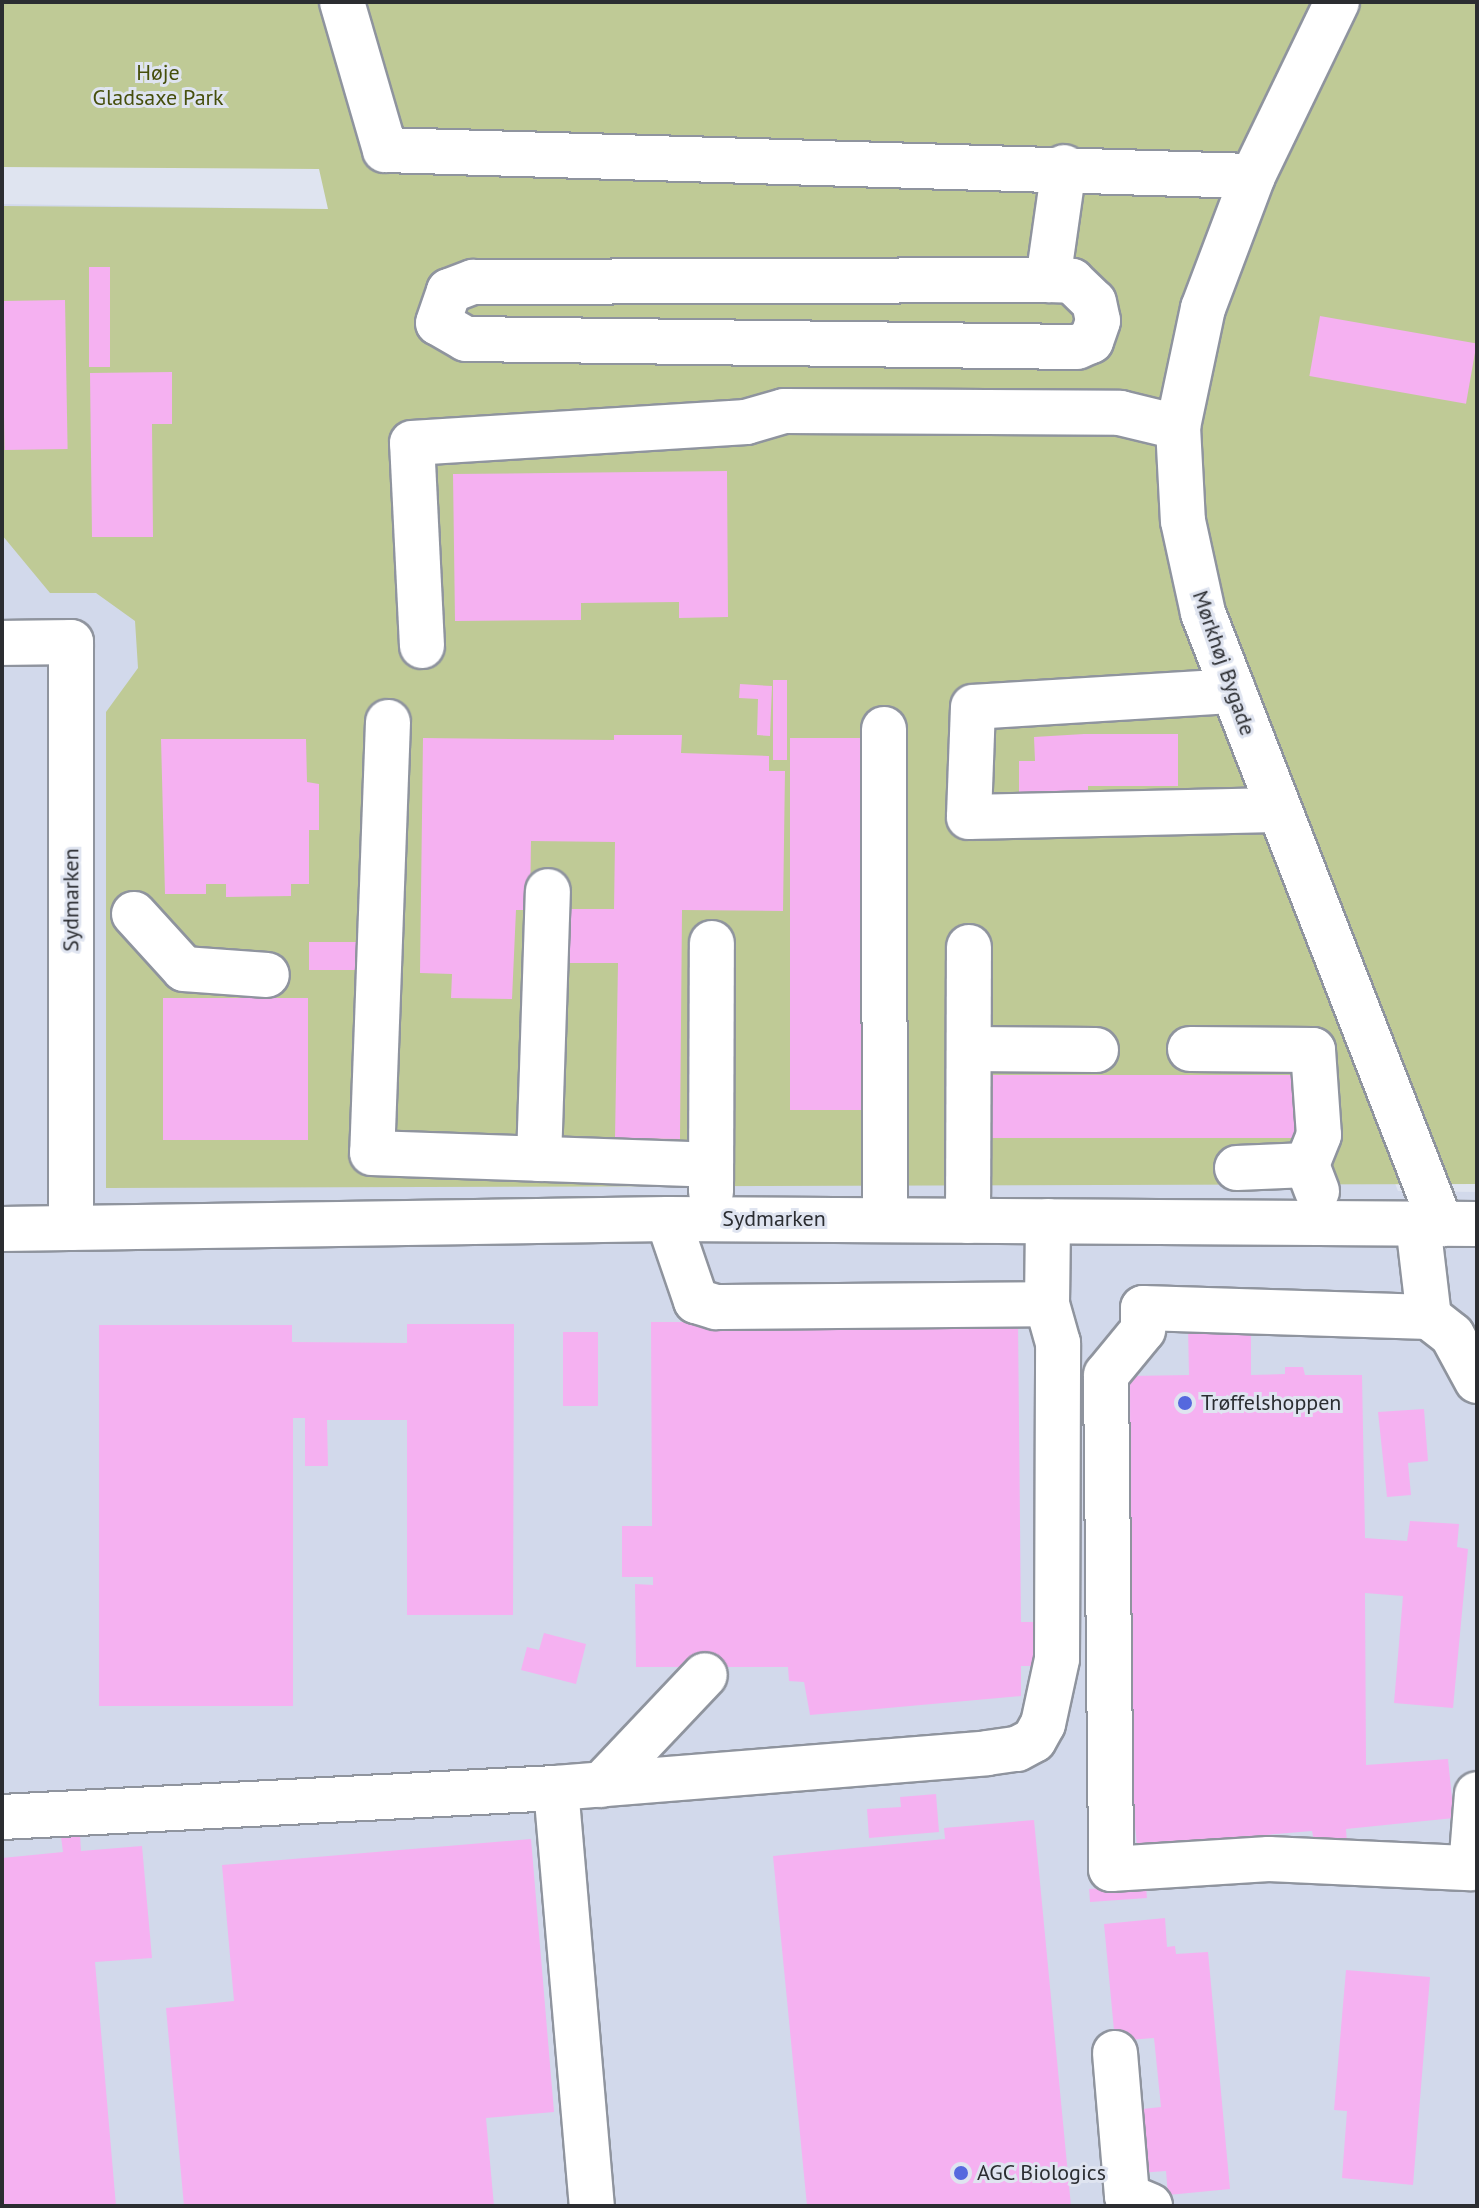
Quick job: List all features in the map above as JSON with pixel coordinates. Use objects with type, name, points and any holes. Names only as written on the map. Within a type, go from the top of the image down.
[{"type":"street","points":[[342,2],[385,150],[1064,167],[1253,176]]},
{"type":"street","name":"Mørkhøj Bygade","points":[[1337,2],[1253,176],[1203,308],[1178,427],[1183,521],[1203,613],[1276,810],[1445,1224],[1429,1317]]},
{"type":"street","points":[[1048,280],[1064,167]]},
{"type":"street","points":[[1048,280],[1072,281],[1094,302],[1098,321],[1091,341],[1077,347],[466,339],[438,323],[449,291],[473,282],[1048,280]]},
{"type":"street","points":[[422,646],[412,443],[746,422],[784,411],[1120,413],[1178,427]]},
{"type":"street","name":"Sydmarken","points":[[2,643],[71,642],[71,1228]]},
{"type":"street","points":[[1233,691],[973,707],[969,817],[1276,810]]},
{"type":"street","points":[[388,722],[372,1153],[711,1165]]},
{"type":"street","points":[[884,729],[885,1220]]},
{"type":"street","points":[[539,1159],[548,891]]},
{"type":"street","points":[[134,914],[184,969],[267,975]]},
{"type":"street","points":[[711,1219],[712,943]]},
{"type":"street","points":[[968,1221],[969,947]]},
{"type":"street","points":[[969,1049],[1096,1050]]},
{"type":"street","points":[[1190,1049],[1313,1050],[1319,1135],[1307,1165],[1329,1223]]},
{"type":"street","points":[[1237,1168],[1307,1165]]},
{"type":"street","points":[[668,1219],[696,1301],[716,1307],[1047,1304]]},
{"type":"street","name":"Sydmarken","points":[[2,1229],[668,1219],[1445,1224]]},
{"type":"street","points":[[2,1817],[601,1785],[987,1753],[1017,1749],[1034,1740],[1050,1700],[1057,1659],[1058,1343],[1047,1304],[1048,1221]]},
{"type":"street","points":[[1477,1381],[1452,1335],[1429,1317],[1143,1308],[1143,1330],[1106,1375],[1111,1869],[1269,1859],[1471,1868],[1477,1794]]},
{"type":"street","points":[[601,1785],[705,1675]]},
{"type":"street","points":[[556,1788],[592,2206]]},
{"type":"street","points":[[1115,2053],[1127,2196],[1150,2206]]},
{"type":"shaded area","points":[[2,204],[1183,224],[1161,588],[1398,1191],[1477,1192],[1477,2206],[2,2206]]},
{"type":"green space","name":"Høje Gladsaxe Park","points":[[2,2],[1477,2],[1477,1184],[106,1188],[106,712],[138,668],[135,621],[96,593],[50,593],[2,535],[2,206],[328,209],[319,169],[2,167]]},
{"type":"building","points":[[89,267],[110,267],[110,367],[89,367]]},
{"type":"building","points":[[65,300],[68,449],[5,450],[2,301]]},
{"type":"building","points":[[1320,316],[1477,344],[1466,404],[1309,376]]},
{"type":"building","points":[[172,372],[172,424],[152,424],[153,537],[92,537],[90,373]]},
{"type":"building","points":[[727,471],[728,617],[679,618],[679,602],[581,603],[581,620],[455,621],[453,474]]},
{"type":"building","points":[[773,680],[787,680],[787,760],[773,760]]},
{"type":"building","points":[[740,684],[772,686],[770,736],[757,735],[758,699],[739,698]]},
{"type":"building","points":[[1178,734],[1178,786],[1088,786],[1088,793],[1019,793],[1019,761],[1035,761],[1034,737]]},
{"type":"building","points":[[614,735],[682,735],[681,753],[769,756],[769,771],[785,771],[783,911],[682,910],[680,1139],[615,1138],[618,963],[567,963],[568,909],[614,909],[615,842],[531,841],[530,910],[516,910],[512,999],[451,998],[452,974],[420,973],[423,738],[614,740]]},
{"type":"building","points":[[790,738],[868,738],[868,1110],[790,1110]]},
{"type":"building","points":[[161,739],[306,739],[307,782],[319,784],[319,830],[309,830],[309,884],[291,884],[291,896],[226,897],[226,884],[206,884],[206,894],[165,894]]},
{"type":"building","points":[[309,942],[360,942],[360,970],[309,970]]},
{"type":"building","points":[[163,998],[308,998],[308,1140],[163,1140]]},
{"type":"building","points":[[982,1075],[1299,1075],[1299,1138],[982,1138]]},
{"type":"building","points":[[651,1322],[1018,1322],[1021,1622],[1038,1622],[1038,1666],[1021,1666],[1021,1696],[810,1715],[804,1682],[789,1681],[788,1667],[636,1667],[635,1584],[653,1585],[653,1577],[622,1577],[622,1526],[652,1526]]},
{"type":"building","points":[[407,1324],[514,1324],[513,1615],[407,1615],[407,1420],[327,1420],[328,1466],[305,1466],[305,1418],[293,1418],[293,1706],[99,1706],[99,1325],[292,1325],[292,1342],[407,1343]]},
{"type":"building","points":[[1188,1327],[1251,1327],[1251,1375],[1285,1374],[1285,1367],[1303,1367],[1305,1375],[1362,1375],[1365,1538],[1407,1541],[1410,1521],[1459,1524],[1457,1547],[1468,1549],[1453,1708],[1394,1703],[1403,1596],[1365,1593],[1366,1765],[1448,1759],[1454,1818],[1346,1829],[1347,1844],[1315,1847],[1312,1831],[1137,1846],[1131,1786],[1130,1376],[1189,1375]]},
{"type":"building","points":[[563,1332],[598,1332],[598,1406],[563,1406]]},
{"type":"building","points":[[1424,1409],[1428,1461],[1408,1463],[1411,1495],[1387,1497],[1378,1412]]},
{"type":"building","points":[[544,1633],[586,1644],[576,1684],[521,1670],[527,1647],[539,1650]]},
{"type":"building","points":[[936,1794],[939,1832],[869,1838],[867,1809],[901,1807],[900,1797]]},
{"type":"building","points":[[1034,1820],[1071,2206],[807,2206],[773,1856],[945,1839],[944,1828]]},
{"type":"building","points":[[80,1835],[81,1851],[142,1846],[152,1958],[95,1962],[116,2206],[2,2206],[2,1858],[63,1852],[61,1837]]},
{"type":"building","points":[[531,1839],[554,2112],[486,2118],[494,2206],[184,2206],[166,2008],[234,2001],[222,1865]]},
{"type":"building","points":[[1146,1885],[1147,1898],[1090,1902],[1089,1889]]},
{"type":"building","points":[[1165,1918],[1167,1947],[1175,1946],[1176,1954],[1208,1952],[1230,2189],[1168,2195],[1166,2171],[1139,2173],[1133,2110],[1161,2107],[1154,2038],[1115,2041],[1104,1924]]},
{"type":"building","points":[[1346,1970],[1430,1977],[1413,2185],[1342,2178],[1347,2111],[1334,2110]]},
{"type":"place","name":"Trøffelshoppen","points":[[1185,1403]]},
{"type":"place","name":"AGC Biologics","points":[[961,2173]]}]
